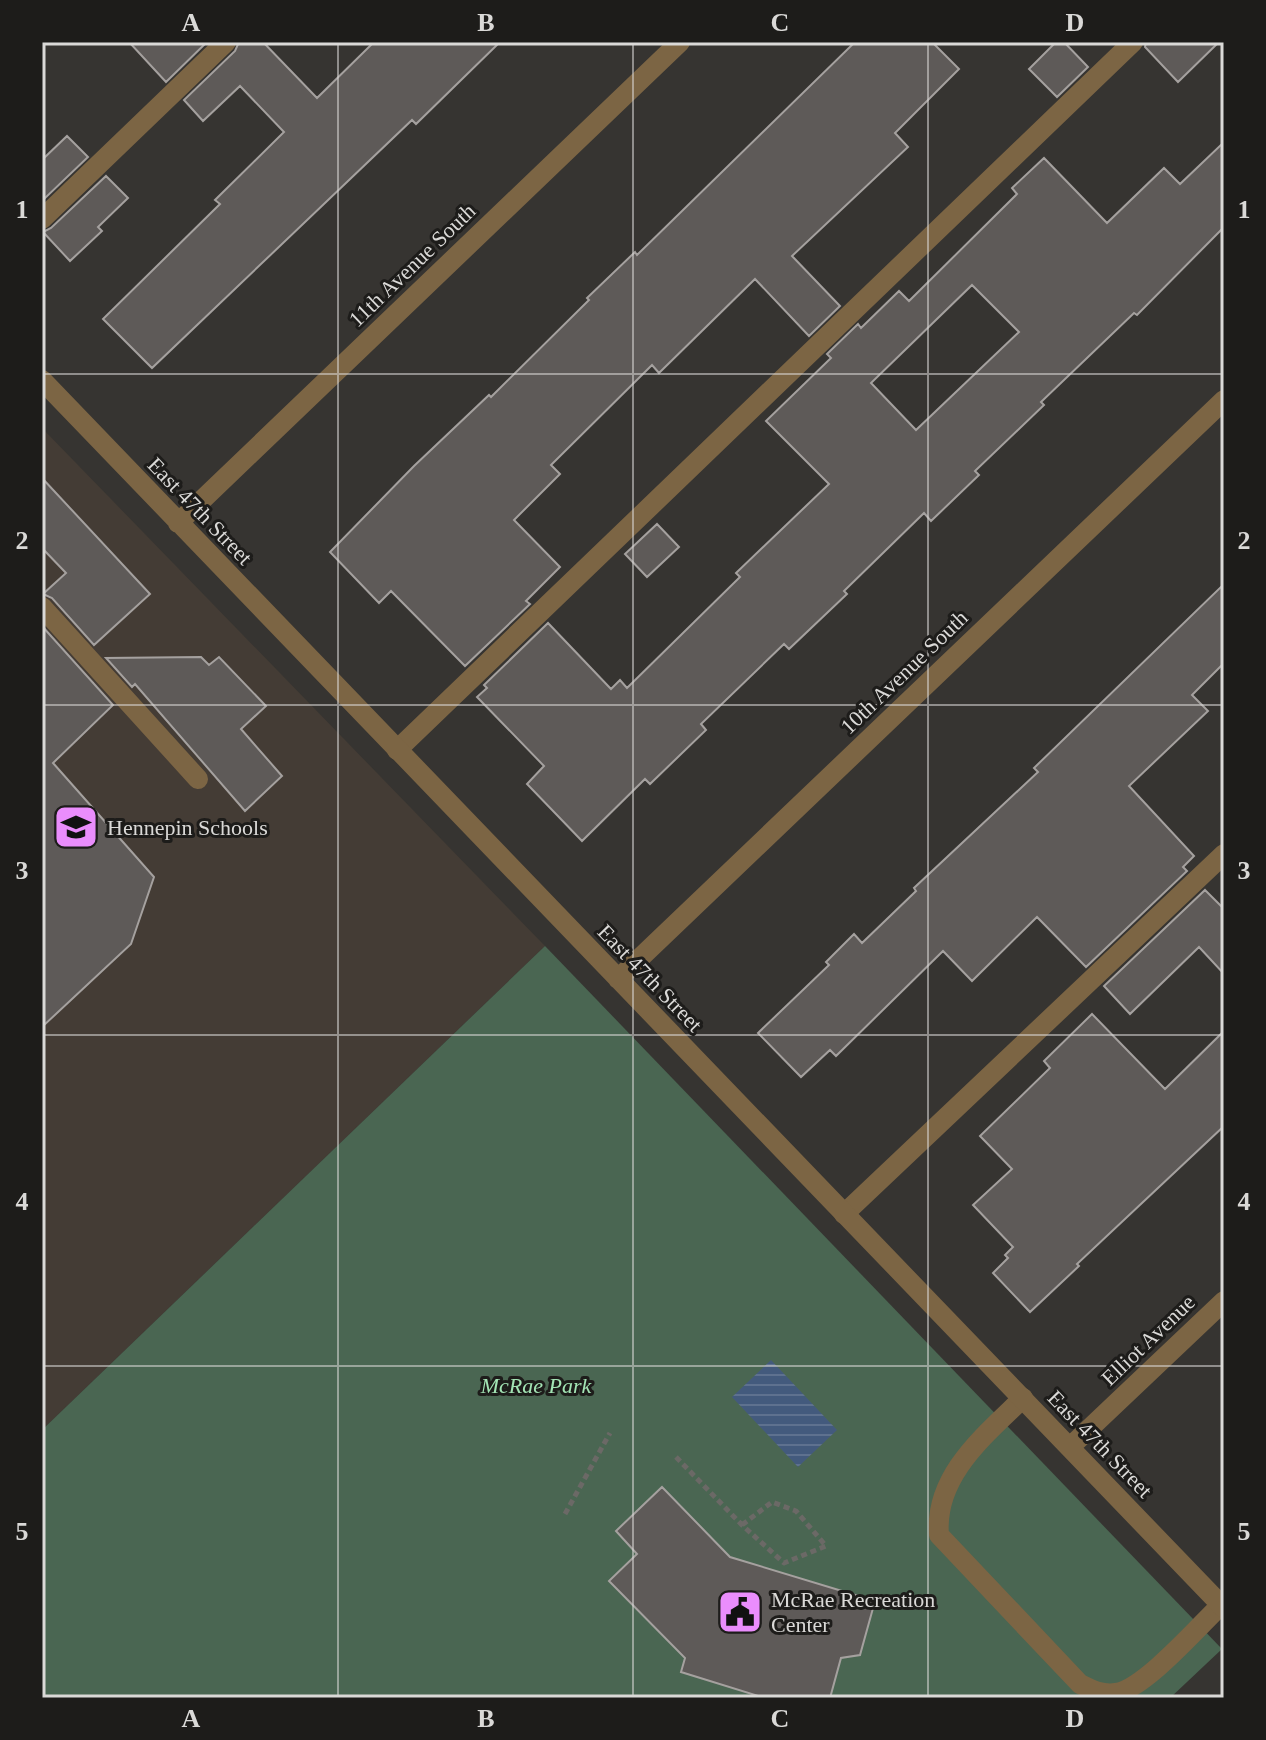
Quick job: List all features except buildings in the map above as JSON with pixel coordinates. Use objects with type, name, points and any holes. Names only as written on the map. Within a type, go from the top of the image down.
[{"type":"street","points":[[42,219],[226,42]]},
{"type":"street","name":"11th Avenue South","points":[[178,523],[680,42]]},
{"type":"street","points":[[397,750],[1133,42]]},
{"type":"street","name":"East 47th Street","points":[[42,380],[1222,1607]]},
{"type":"street","name":"10th Avenue South","points":[[618,979],[1224,400]]},
{"type":"street","points":[[42,607],[198,779]]},
{"type":"street","points":[[844,1214],[1224,854]]},
{"type":"street","name":"Elliot Avenue","points":[[1070,1447],[1224,1301]]},
{"type":"street","points":[[1023,1398],[983,1437],[955,1472],[943,1493],[938,1516],[939,1535],[1080,1684],[1099,1693],[1117,1693],[1138,1685],[1222,1607]]},
{"type":"path","points":[[565,1514],[610,1433]]},
{"type":"path","points":[[676,1457],[742,1525],[784,1563],[826,1546],[796,1511],[772,1502],[742,1525]]},
{"type":"shaded area","points":[[42,428],[545,946],[42,1430]]},
{"type":"green space","name":"McRae Park","points":[[545,946],[1222,1649],[1170,1698],[42,1698],[42,1430]]},
{"type":"water","points":[[771,1360],[837,1430],[798,1467],[732,1397]]},
{"type":"place","name":"Hennepin Schools","points":[[76,827]]},
{"type":"place","name":"McRae Recreation Center","points":[[740,1612]]}]
